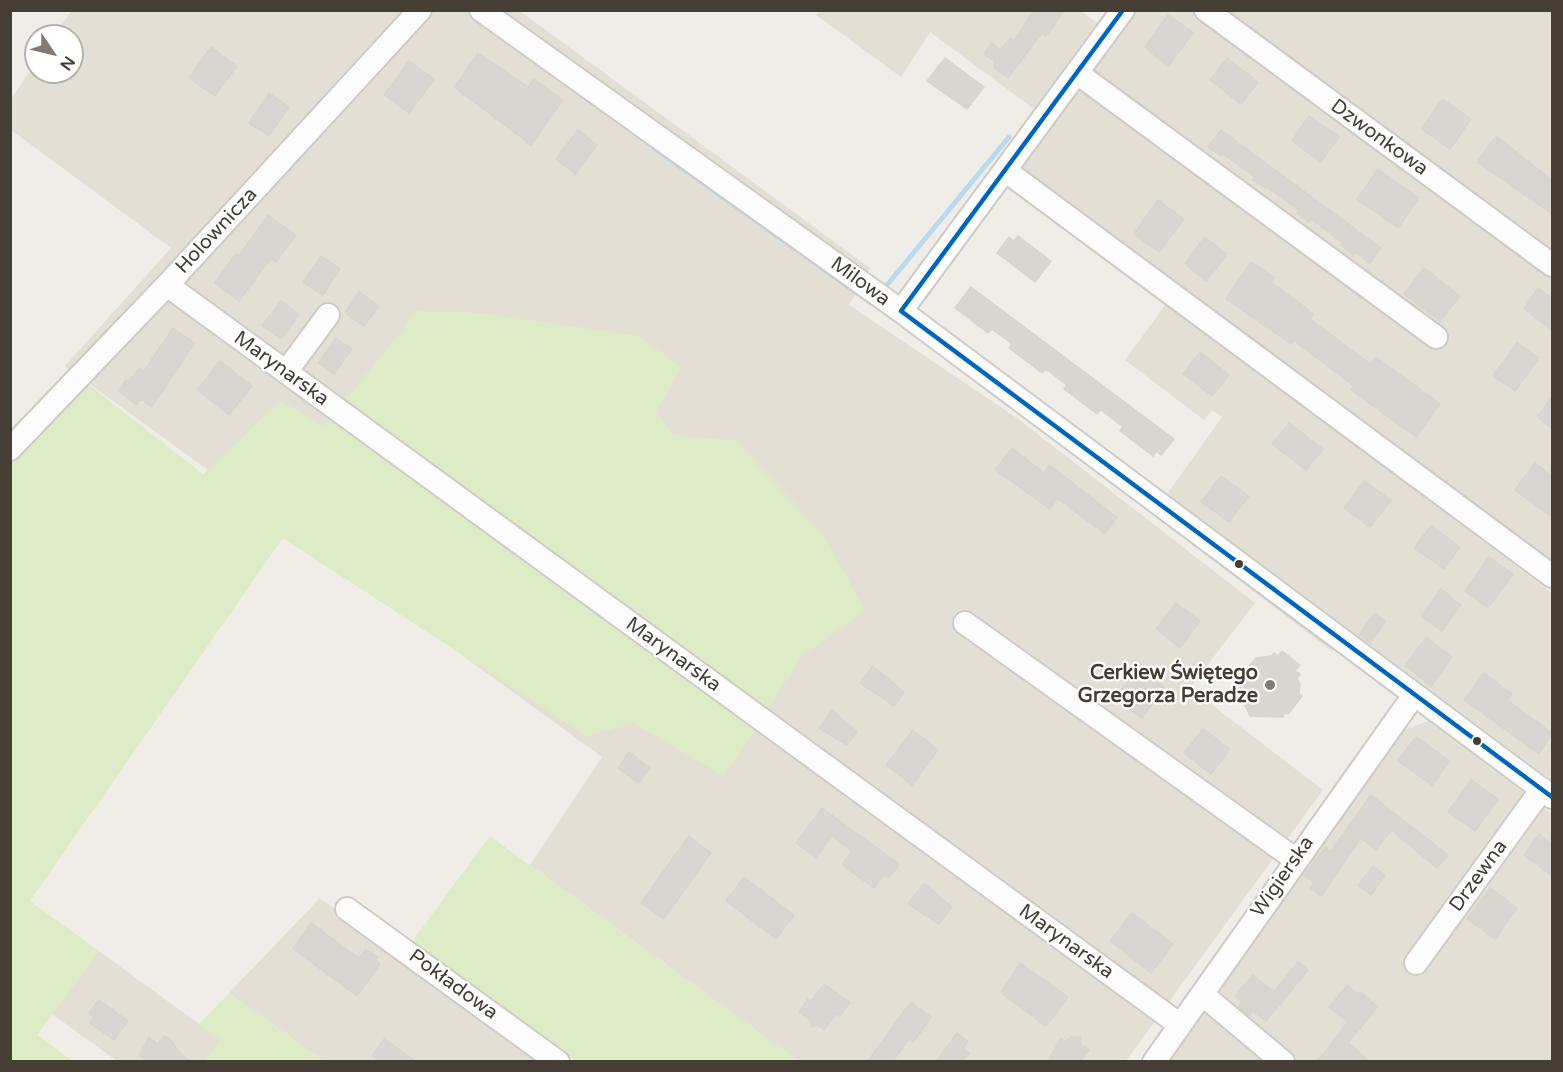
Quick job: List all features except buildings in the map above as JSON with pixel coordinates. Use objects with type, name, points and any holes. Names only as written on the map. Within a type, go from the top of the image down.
[{"type":"street","name":"Holownicza","points":[[10,449],[167,285],[420,10]]},
{"type":"street","name":"Milowa","points":[[481,10],[901,311],[1547,793]]},
{"type":"street","points":[[901,311],[1123,10]]},
{"type":"street","name":"Dzwonkowa","points":[[1206,10],[1552,265]]},
{"type":"street","points":[[1077,73],[1436,337]]},
{"type":"street","points":[[1006,171],[1552,576]]},
{"type":"street","name":"Marynarska","points":[[167,285],[1180,1025]]},
{"type":"street","points":[[286,372],[328,315]]},
{"type":"street","points":[[965,622],[1295,859]]},
{"type":"street","name":"Wigierska","points":[[1154,1062],[1295,859],[1414,695]]},
{"type":"street","name":"Drzewna","points":[[1416,963],[1547,793]]},
{"type":"street","name":"Pokładowa","points":[[347,909],[558,1062]]},
{"type":"street","points":[[1202,994],[1283,1062]]},
{"type":"shaded area","points":[[820,10],[1080,10],[1097,23],[1034,109],[930,32],[901,77],[816,15]]},
{"type":"shaded area","points":[[71,11],[520,11],[870,268],[849,305],[1017,418],[1255,603],[1190,688],[1323,790],[1126,1061],[798,1061],[530,865],[602,757],[65,366],[171,248],[11,130],[11,99],[24,80],[24,84],[84,84],[84,24],[62,24]]},
{"type":"shaded area","points":[[1134,11],[1552,11],[1552,566],[1021,166]]},
{"type":"shaded area","points":[[1166,304],[1552,593],[1552,780],[1167,494],[1222,417],[1212,410],[1204,420],[1125,360]]},
{"type":"shaded area","points":[[1188,537],[1334,647],[1332,651],[1186,540]]},
{"type":"shaded area","points":[[1428,721],[1552,814],[1552,1061],[1165,1062],[1405,730]]},
{"type":"shaded area","points":[[320,898],[545,1061],[324,1061],[229,993]]},
{"type":"shaded area","points":[[99,951],[221,1040],[205,1061],[117,1061],[52,1014]]},
{"type":"green space","points":[[418,311],[480,313],[639,336],[681,367],[656,412],[674,435],[735,441],[822,532],[865,611],[803,655],[724,776],[633,723],[586,736],[283,538],[30,901],[99,951],[37,1035],[73,1061],[11,1061],[10,466],[88,384],[203,474],[281,401],[324,426]]},
{"type":"green space","points":[[490,836],[798,1061],[576,1061],[411,943]]},
{"type":"green space","points":[[229,993],[324,1061],[205,1061],[221,1040],[199,1024]]},
{"type":"waterway","points":[[887,285],[1009,137]]},
{"type":"waterway","points":[[654,148],[871,303]]},
{"type":"transit line","points":[[901,311],[1123,10]]},
{"type":"transit line","points":[[901,311],[1552,797]]},
{"type":"place","name":"Cerkiew Świętego Grzegorza Peradze","points":[[1270,685]]}]
